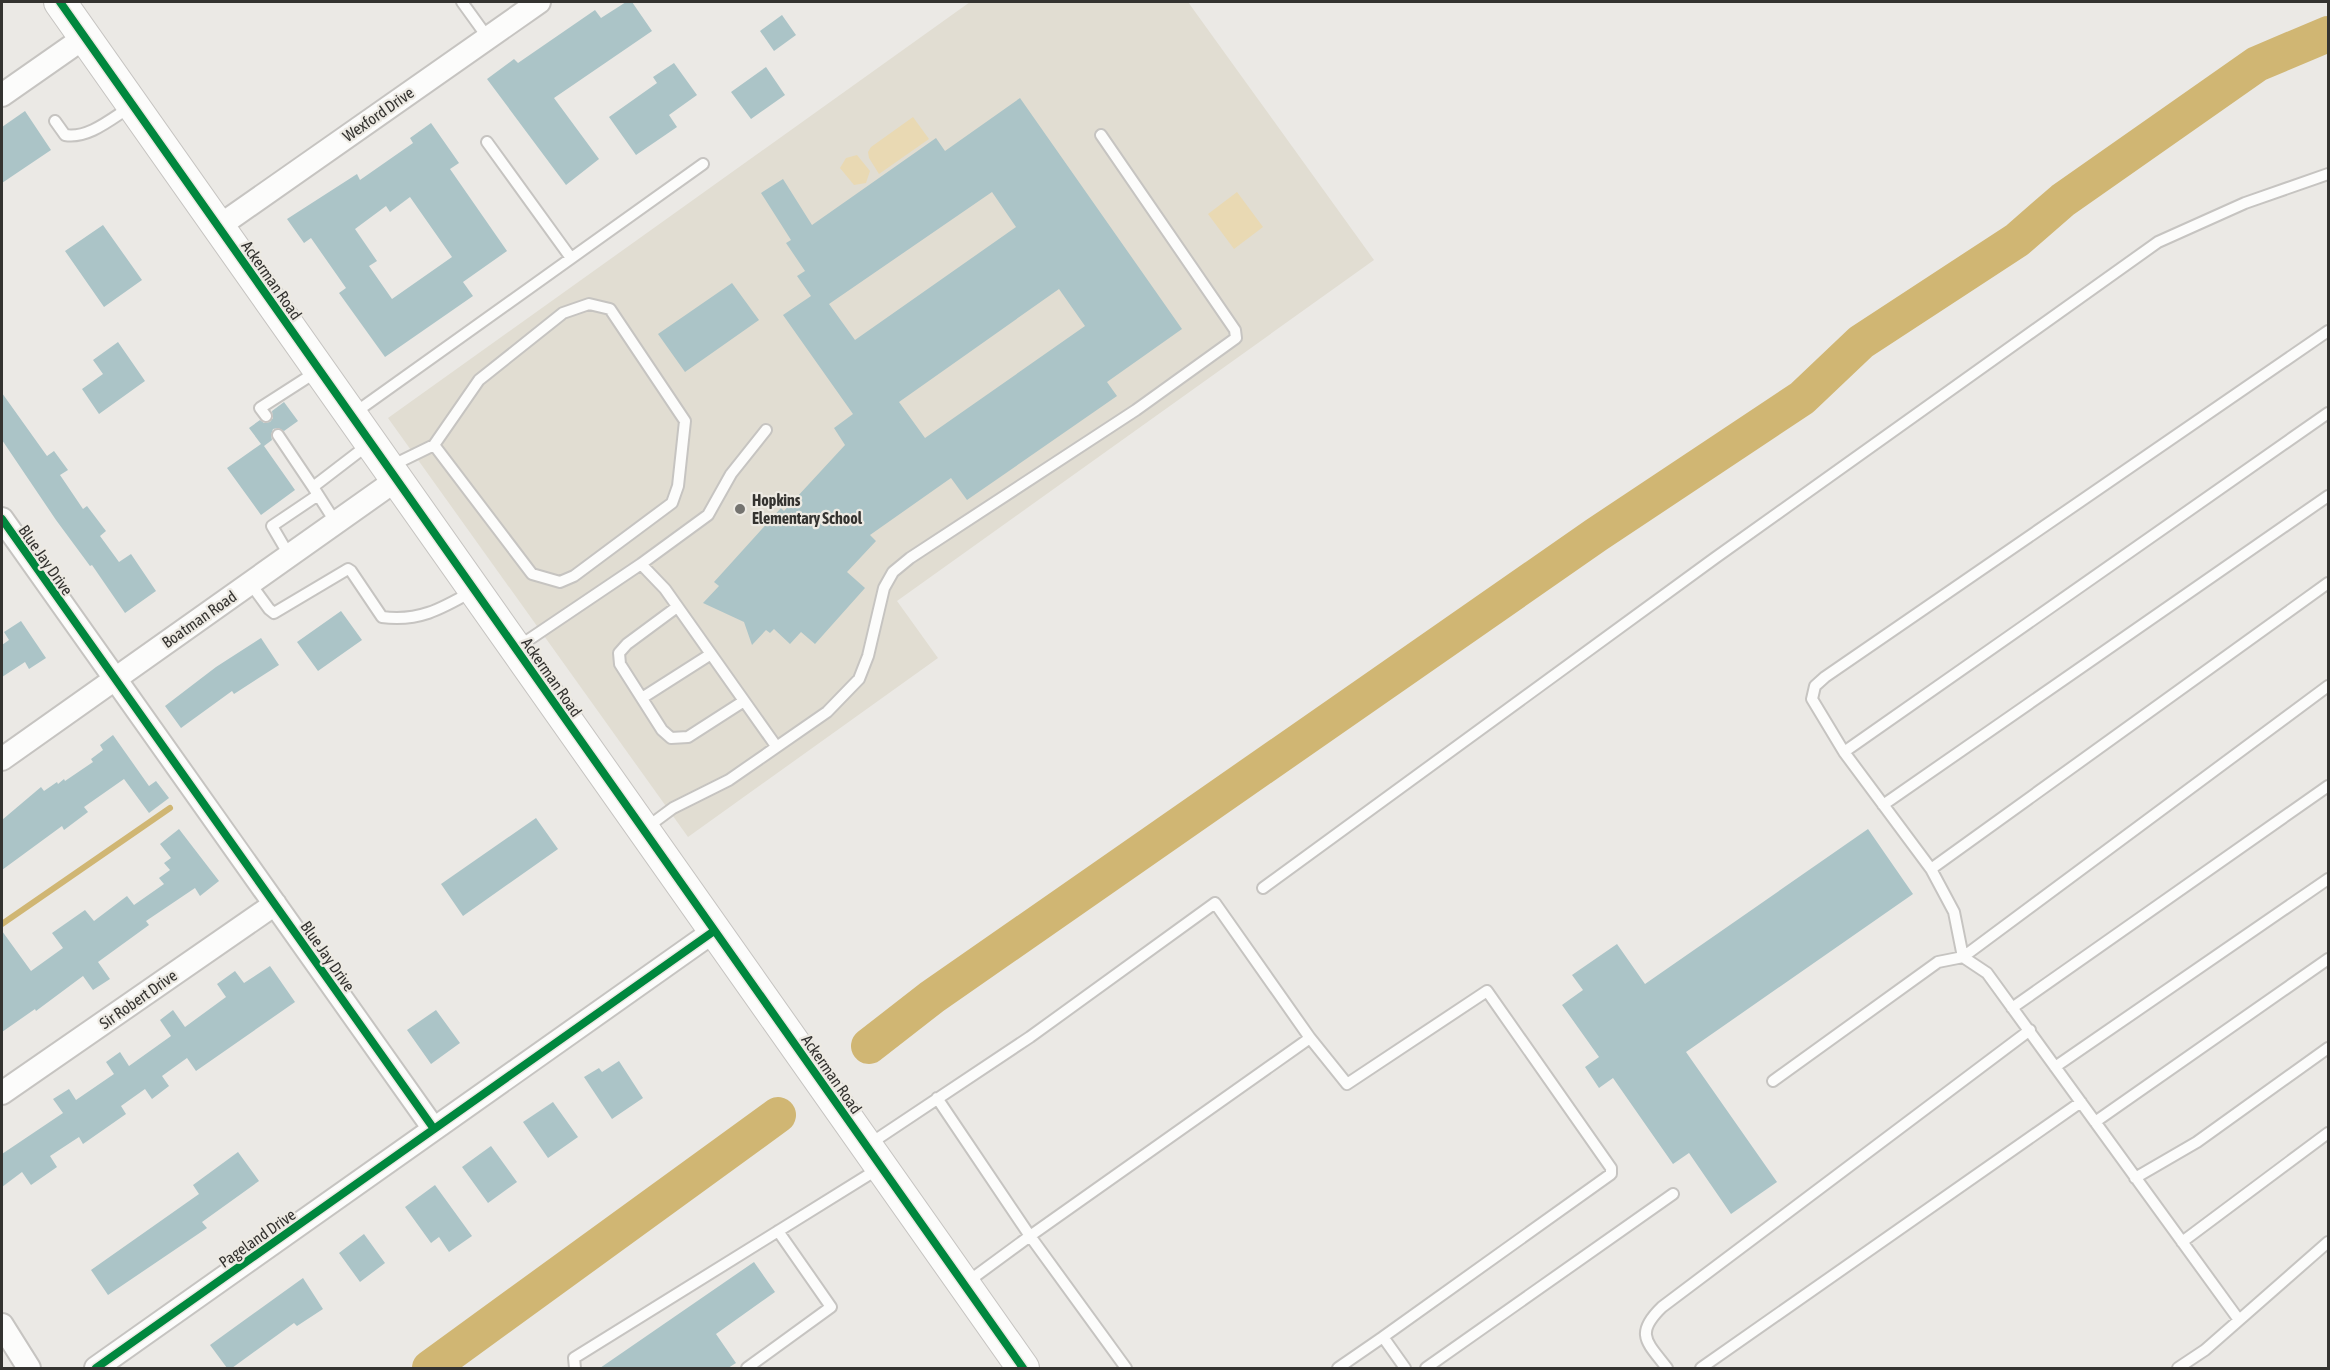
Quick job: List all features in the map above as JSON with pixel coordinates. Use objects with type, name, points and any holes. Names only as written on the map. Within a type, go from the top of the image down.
[{"type":"street","name":"Ackerman Road","points":[[60,2],[1023,1368]]},
{"type":"street","name":"Wexford Drive","points":[[218,227],[539,2]]},
{"type":"street","points":[[2,95],[85,37]]},
{"type":"street","name":"Boatman Road","points":[[2,759],[336,523],[385,463]]},
{"type":"street","name":"Blue Jay Drive","points":[[2,519],[113,679],[434,1129]]},
{"type":"street","name":"Sir Robert Drive","points":[[2,1093],[274,904]]},
{"type":"street","points":[[434,1129],[714,931]]},
{"type":"street","name":"Pageland Drive","points":[[96,1368],[434,1129]]},
{"type":"street","points":[[2,1325],[28,1368]]},
{"type":"lane","points":[[462,2],[488,38]]},
{"type":"lane","points":[[55,121],[65,135],[75,137],[133,106]]},
{"type":"lane","points":[[643,830],[673,808],[729,780],[827,712],[859,679],[868,656],[884,588],[893,572],[910,558],[1136,410],[1236,338],[1234,330],[1101,135]]},
{"type":"lane","points":[[487,142],[572,258]]},
{"type":"lane","points":[[351,415],[704,164]]},
{"type":"lane","points":[[1263,888],[1715,558],[2158,242],[2245,203],[2328,174]]},
{"type":"lane","points":[[289,555],[272,526],[315,491],[434,445],[479,380],[563,313],[589,304],[610,309],[686,421],[678,486],[672,503],[574,576],[560,582],[532,574],[434,445]]},
{"type":"lane","points":[[2239,1320],[1987,972],[1963,957],[1954,912],[1931,869],[1844,752],[1812,699],[1815,686],[2328,331]]},
{"type":"lane","points":[[266,416],[260,408],[319,371]]},
{"type":"lane","points":[[1844,752],[2328,413]]},
{"type":"lane","points":[[515,649],[641,564],[708,515],[731,474],[766,430]]},
{"type":"lane","points":[[278,435],[336,523]]},
{"type":"lane","points":[[1883,805],[2328,496]]},
{"type":"lane","points":[[641,564],[677,607],[776,746]]},
{"type":"lane","points":[[250,583],[274,613],[348,569],[382,617],[400,620],[434,612],[474,591]]},
{"type":"lane","points":[[1931,869],[2328,583]]},
{"type":"lane","points":[[677,607],[627,644],[619,653],[620,664],[662,730],[671,738],[688,737],[744,701]]},
{"type":"lane","points":[[642,698],[711,654]]},
{"type":"lane","points":[[1773,1081],[1938,962],[1963,957],[2328,686]]},
{"type":"lane","points":[[2012,1008],[2328,786]]},
{"type":"lane","points":[[2055,1067],[2328,879]]},
{"type":"lane","points":[[575,1368],[574,1358],[778,1231],[874,1157],[937,1098],[1030,1037],[1215,903],[1310,1038],[1347,1084],[1486,991],[1611,1168],[1611,1174],[1338,1368]]},
{"type":"lane","points":[[2095,1122],[2328,959]]},
{"type":"lane","points":[[1667,1368],[1649,1344],[1645,1333],[1649,1320],[1691,1284],[2030,1030]]},
{"type":"lane","points":[[964,1285],[1310,1038]]},
{"type":"lane","points":[[2136,1178],[2197,1142],[2328,1048]]},
{"type":"lane","points":[[937,1098],[1030,1236],[1126,1368]]},
{"type":"lane","points":[[1701,1368],[2081,1102]]},
{"type":"lane","points":[[2182,1242],[2328,1133]]},
{"type":"lane","points":[[1426,1368],[1674,1194]]},
{"type":"lane","points":[[747,1368],[831,1308],[778,1231]]},
{"type":"lane","points":[[2178,1368],[2205,1350],[2328,1242]]},
{"type":"lane","points":[[1383,1337],[1405,1368]]},
{"type":"shaded area","name":"Hopkins Elementary School","points":[[970,2],[1188,2],[1374,260],[897,601],[938,658],[688,837],[388,418]]},
{"type":"shaded area","points":[[913,117],[929,139],[879,174],[868,152],[871,147]]},
{"type":"shaded area","points":[[857,155],[870,171],[866,183],[854,185],[840,168],[846,158]]},
{"type":"shaded area","points":[[1237,192],[1263,227],[1234,249],[1208,214]]},
{"type":"building","points":[[626,2],[632,2],[652,31],[554,98],[599,159],[566,185],[487,79],[514,59],[518,63],[595,10],[601,18]]},
{"type":"building","points":[[782,15],[796,35],[774,51],[760,31]]},
{"type":"building","points":[[674,63],[697,95],[669,115],[677,127],[636,155],[609,117],[657,83],[653,77]]},
{"type":"building","points":[[766,67],[785,95],[751,119],[731,92]]},
{"type":"building","points":[[1020,98],[1182,329],[1107,382],[1117,396],[967,500],[951,478],[870,535],[876,541],[847,572],[865,588],[815,644],[801,632],[790,644],[774,629],[770,633],[766,630],[752,645],[744,622],[703,603],[719,586],[714,582],[781,508],[784,511],[845,445],[834,428],[853,414],[783,315],[811,296],[797,276],[805,271],[786,243],[791,240],[761,193],[783,179],[812,225],[936,138],[945,151]],"holes":[[[992,192],[1016,227],[855,340],[829,304]],[[1059,289],[1085,326],[925,438],[899,402]]]},
{"type":"building","points":[[25,111],[51,150],[2,183],[2,127]]},
{"type":"building","points":[[431,123],[459,163],[450,169],[507,251],[463,282],[473,296],[385,357],[339,293],[346,288],[311,238],[304,243],[287,219],[357,174],[360,180],[413,143],[410,138]],"holes":[[[410,197],[452,257],[392,299],[369,266],[377,261],[355,229],[386,206],[390,212]]]},
{"type":"building","points":[[103,225],[142,280],[104,307],[65,251]]},
{"type":"building","points":[[732,283],[759,320],[685,372],[658,334]]},
{"type":"building","points":[[118,342],[145,381],[99,414],[82,389],[103,374],[93,360]]},
{"type":"building","points":[[2,393],[47,456],[54,451],[68,470],[60,475],[83,509],[87,506],[106,531],[100,536],[119,562],[131,554],[156,591],[125,613],[92,565],[90,566],[56,520],[2,440]]},
{"type":"building","points":[[284,402],[298,421],[284,431],[278,428],[273,429],[272,440],[264,446],[295,490],[261,515],[227,468],[261,444],[249,428],[260,420],[264,423],[270,422],[273,418],[272,411]]},
{"type":"building","points":[[341,611],[362,640],[318,671],[297,642]]},
{"type":"building","points":[[21,621],[46,658],[29,669],[25,662],[2,677],[2,645],[9,640],[4,632]]},
{"type":"building","points":[[261,638],[279,665],[234,694],[232,691],[181,728],[165,706],[216,667]]},
{"type":"building","points":[[113,735],[149,786],[156,781],[169,798],[149,813],[124,779],[84,807],[88,812],[64,830],[62,826],[2,870],[2,820],[41,787],[44,791],[57,782],[58,784],[64,779],[65,781],[93,762],[91,759],[103,750],[100,745]]},
{"type":"building","points":[[536,818],[558,849],[463,916],[441,884]]},
{"type":"building","points":[[179,829],[219,881],[200,896],[195,888],[146,921],[149,925],[98,962],[110,979],[93,990],[83,976],[36,1011],[35,1009],[2,1032],[2,931],[31,971],[63,948],[52,933],[85,910],[94,921],[127,896],[134,905],[164,884],[159,878],[170,870],[164,863],[171,858],[160,844]]},
{"type":"building","points":[[1868,829],[1913,894],[1686,1052],[1777,1182],[1731,1214],[1689,1153],[1673,1164],[1613,1078],[1599,1088],[1585,1067],[1599,1057],[1562,1005],[1583,990],[1572,975],[1617,944],[1645,984]]},
{"type":"building","points":[[270,966],[295,1002],[196,1071],[187,1058],[162,1076],[169,1086],[152,1099],[145,1089],[121,1106],[126,1114],[83,1144],[79,1137],[50,1156],[57,1167],[31,1185],[22,1172],[2,1187],[2,1154],[63,1113],[53,1099],[69,1089],[76,1100],[114,1074],[106,1062],[120,1052],[129,1066],[171,1036],[160,1020],[173,1010],[185,1027],[226,997],[217,984],[235,971],[244,983]]},
{"type":"building","points":[[436,1010],[460,1043],[431,1064],[407,1030]]},
{"type":"building","points":[[619,1061],[643,1098],[612,1119],[584,1077],[599,1068],[602,1072]]},
{"type":"building","points":[[553,1102],[578,1137],[548,1158],[523,1122]]},
{"type":"building","points":[[491,1146],[517,1182],[488,1203],[462,1167]]},
{"type":"building","points":[[238,1152],[259,1181],[202,1222],[207,1228],[108,1295],[91,1270],[199,1194],[193,1185]]},
{"type":"building","points":[[435,1185],[472,1236],[449,1252],[439,1237],[431,1243],[405,1207]]},
{"type":"building","points":[[364,1234],[385,1263],[360,1282],[339,1253]]},
{"type":"building","points":[[754,1262],[775,1292],[716,1334],[736,1363],[728,1368],[600,1368]]},
{"type":"building","points":[[303,1278],[323,1309],[297,1326],[294,1323],[232,1368],[227,1368],[210,1345]]},
{"type":"waterway","points":[[869,1046],[932,997],[1596,535],[1802,398],[1861,342],[2017,240],[2063,200],[2257,64],[2328,34]]},
{"type":"waterway","points":[[2,924],[170,808]]},
{"type":"waterway","points":[[430,1368],[778,1115]]},
{"type":"cycle path","points":[[60,2],[1023,1368]]},
{"type":"cycle path","points":[[2,519],[434,1129]]},
{"type":"cycle path","points":[[96,1368],[714,931]]},
{"type":"place","name":"Hopkins Elementary School","points":[[740,509]]}]
